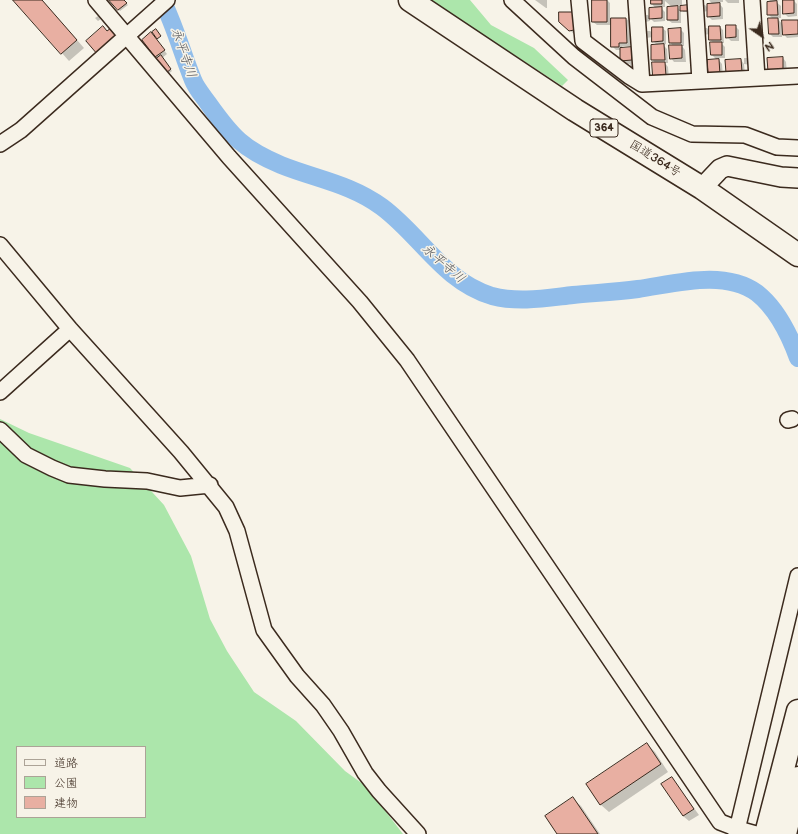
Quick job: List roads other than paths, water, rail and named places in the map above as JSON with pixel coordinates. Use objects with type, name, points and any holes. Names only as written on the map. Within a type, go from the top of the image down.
[{"type":"highway","name":"国道364号","points":[[410,0],[575,110],[702,188],[798,255]]},
{"type":"highway","points":[[766,834],[798,711]]},
{"type":"highway","points":[[785,834],[798,778]]},
{"type":"main road","points":[[702,188],[720,169],[727,166],[781,177],[798,178]]},
{"type":"street","points":[[96,0],[229,157],[360,302],[407,360],[720,822],[737,832],[756,834]]},
{"type":"street","points":[[0,144],[21,130],[167,0]]},
{"type":"street","points":[[512,0],[574,57],[652,117],[692,134],[745,136],[777,147],[798,148]]},
{"type":"street","points":[[579,0],[583,41],[642,84],[798,76]]},
{"type":"street","points":[[636,0],[642,84]]},
{"type":"street","points":[[695,0],[700,81]]},
{"type":"street","points":[[752,0],[757,78]]},
{"type":"street","points":[[0,244],[70,329],[210,485],[226,507],[237,531],[264,630],[298,676],[323,705],[341,731],[365,773],[379,791],[418,834]]},
{"type":"street","points":[[0,392],[70,329]]},
{"type":"street","points":[[0,430],[26,455],[52,468],[69,474],[105,479],[147,481],[180,488],[210,485]]},
{"type":"street","points":[[737,832],[798,576]]},
{"type":"waterway","name":"永平寺川","points":[[162,0],[196,86],[224,125],[239,141],[257,153],[281,165],[346,187],[370,199],[396,219],[446,269],[475,289],[492,296],[522,300],[630,290],[699,280],[730,282],[744,286],[757,293],[764,299],[782,323],[798,358]]}]
